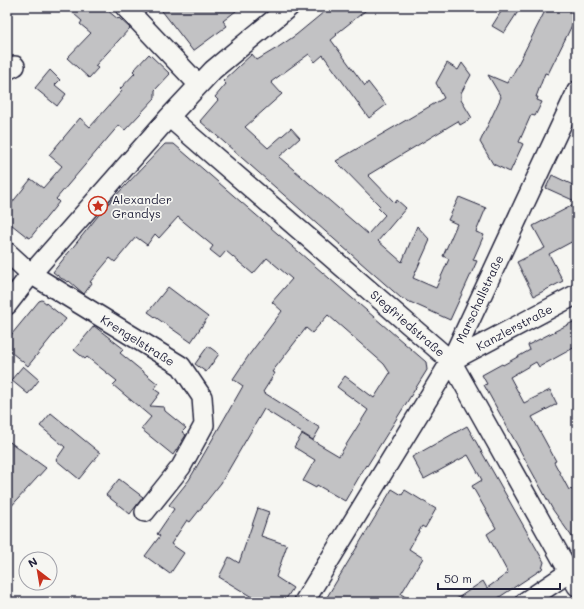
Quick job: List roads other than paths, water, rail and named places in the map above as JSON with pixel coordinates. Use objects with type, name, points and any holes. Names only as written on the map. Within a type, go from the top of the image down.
[{"type":"street","points":[[125,7],[199,85]]},
{"type":"street","points":[[7,305],[32,274],[169,117],[199,85],[220,63],[289,7]]},
{"type":"street","name":"Marschallstraße","points":[[304,602],[451,361],[577,91]]},
{"type":"street","name":"Siegfriedstraße","points":[[169,117],[451,361],[574,576]]},
{"type":"street","name":"Krengelstraße","points":[[7,252],[32,274],[181,366],[202,396],[204,425],[181,467],[145,512]]},
{"type":"street","name":"Kanzlerstraße","points":[[451,361],[577,294]]},
{"type":"street","points":[[525,602],[574,576]]},
{"type":"place","name":"Alexander Grandys","points":[[98,206]]}]
